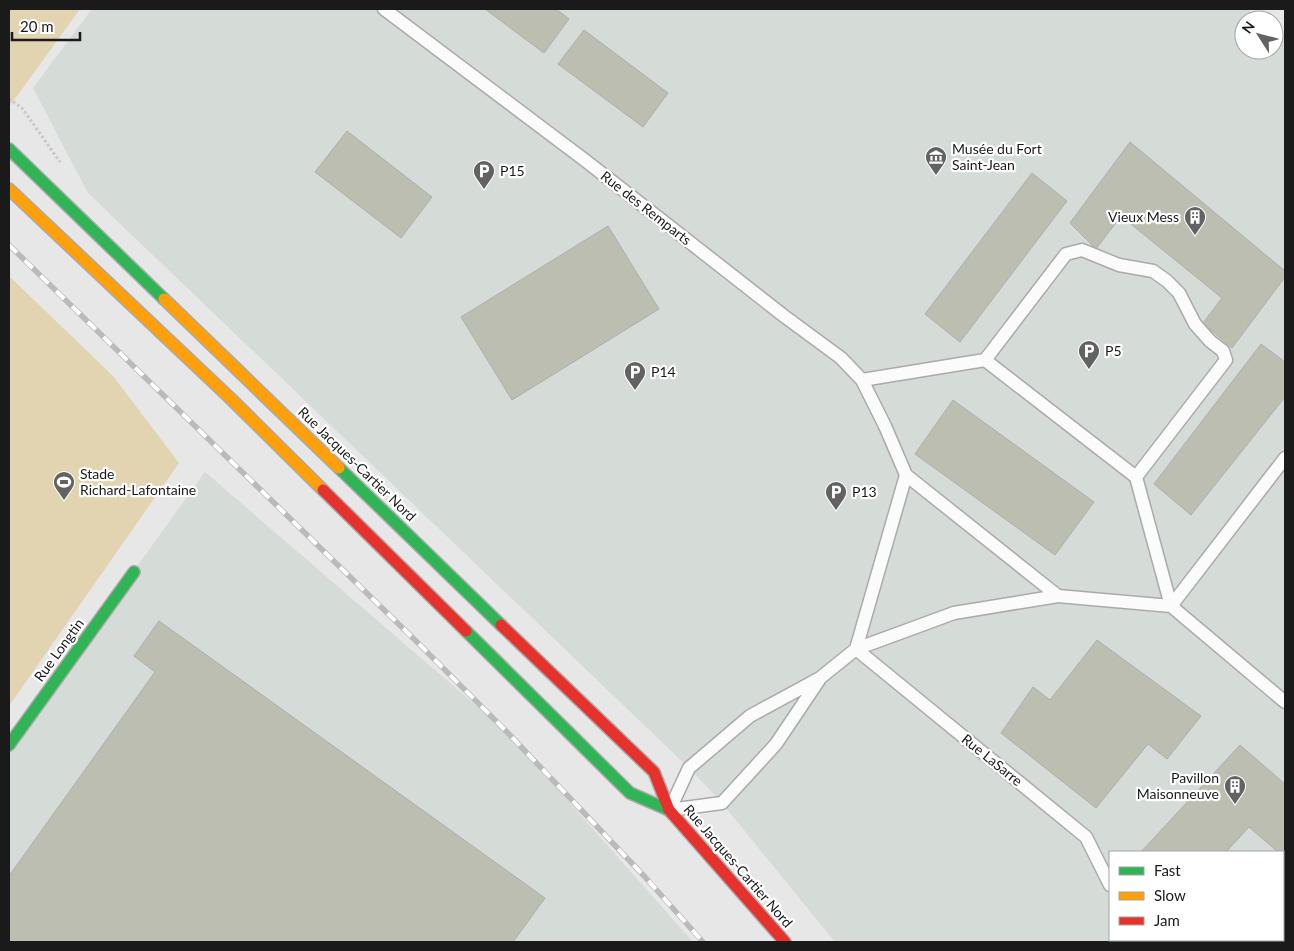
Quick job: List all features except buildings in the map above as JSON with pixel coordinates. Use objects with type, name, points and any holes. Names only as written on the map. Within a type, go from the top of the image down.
[{"type":"street","name":"Rue Jacques-Cartier Nord","points":[[9,149],[654,772],[669,810],[784,942]]},
{"type":"street","name":"Rue Jacques-Cartier Nord","points":[[9,189],[230,398],[630,793],[669,810]]},
{"type":"street","name":"Rue Longtin","points":[[9,745],[134,572]]},
{"type":"lane","name":"Rue des Remparts","points":[[384,9],[586,161],[840,358],[862,380],[885,426],[906,475]]},
{"type":"lane","points":[[862,380],[985,360],[1066,254],[1082,250],[1119,265],[1153,271],[1179,293],[1195,324],[1222,351],[1226,360],[1136,477]]},
{"type":"lane","points":[[985,360],[1136,477],[1171,606],[1285,702]]},
{"type":"lane","points":[[1171,606],[1285,458]]},
{"type":"lane","points":[[856,649],[906,475],[1058,596]]},
{"type":"lane","points":[[669,810],[688,768],[750,716],[820,678],[856,649],[954,612],[1058,596],[1171,606]]},
{"type":"lane","name":"Rue LaSarre","points":[[856,649],[1086,837],[1109,883]]},
{"type":"lane","points":[[669,810],[722,802],[776,744],[820,678]]},
{"type":"shaded area","points":[[9,9],[80,9],[9,107]]},
{"type":"shaded area","points":[[92,9],[1247,9],[1248,10],[1234,10],[1234,60],[1284,60],[1285,36],[1285,942],[835,942],[722,803],[689,768],[88,193],[33,88]]},
{"type":"shaded area","name":"Stade Richard-Lafontaine","points":[[9,276],[113,376],[179,463],[9,706]]},
{"type":"shaded area","points":[[205,472],[508,733],[693,942],[9,942],[9,745]]},
{"type":"railway","points":[[9,245],[508,733],[645,877],[703,942]]},
{"type":"traffic: fast","points":[[9,149],[164,299]]},
{"type":"traffic: fast","points":[[339,468],[501,625]]},
{"type":"traffic: fast","points":[[9,745],[134,572]]},
{"type":"traffic: fast","points":[[466,631],[630,793],[669,810]]},
{"type":"traffic: slow","points":[[9,189],[230,398],[323,490]]},
{"type":"traffic: slow","points":[[164,299],[339,468]]},
{"type":"traffic: jam","points":[[323,490],[466,631]]},
{"type":"traffic: jam","points":[[501,625],[654,772],[669,810],[785,942]]},
{"type":"place","name":"Musée du Fort Saint-Jean","points":[[936,176]]},
{"type":"place","name":"P15","points":[[484,190]]},
{"type":"place","name":"Vieux Mess","points":[[1195,236]]},
{"type":"place","name":"P5","points":[[1089,370]]},
{"type":"place","name":"P14","points":[[635,391]]},
{"type":"place","name":"Stade Richard-Lafontaine","points":[[64,501]]},
{"type":"place","name":"P13","points":[[836,511]]},
{"type":"place","name":"Pavillon Maisonneuve","points":[[1235,805]]}]
